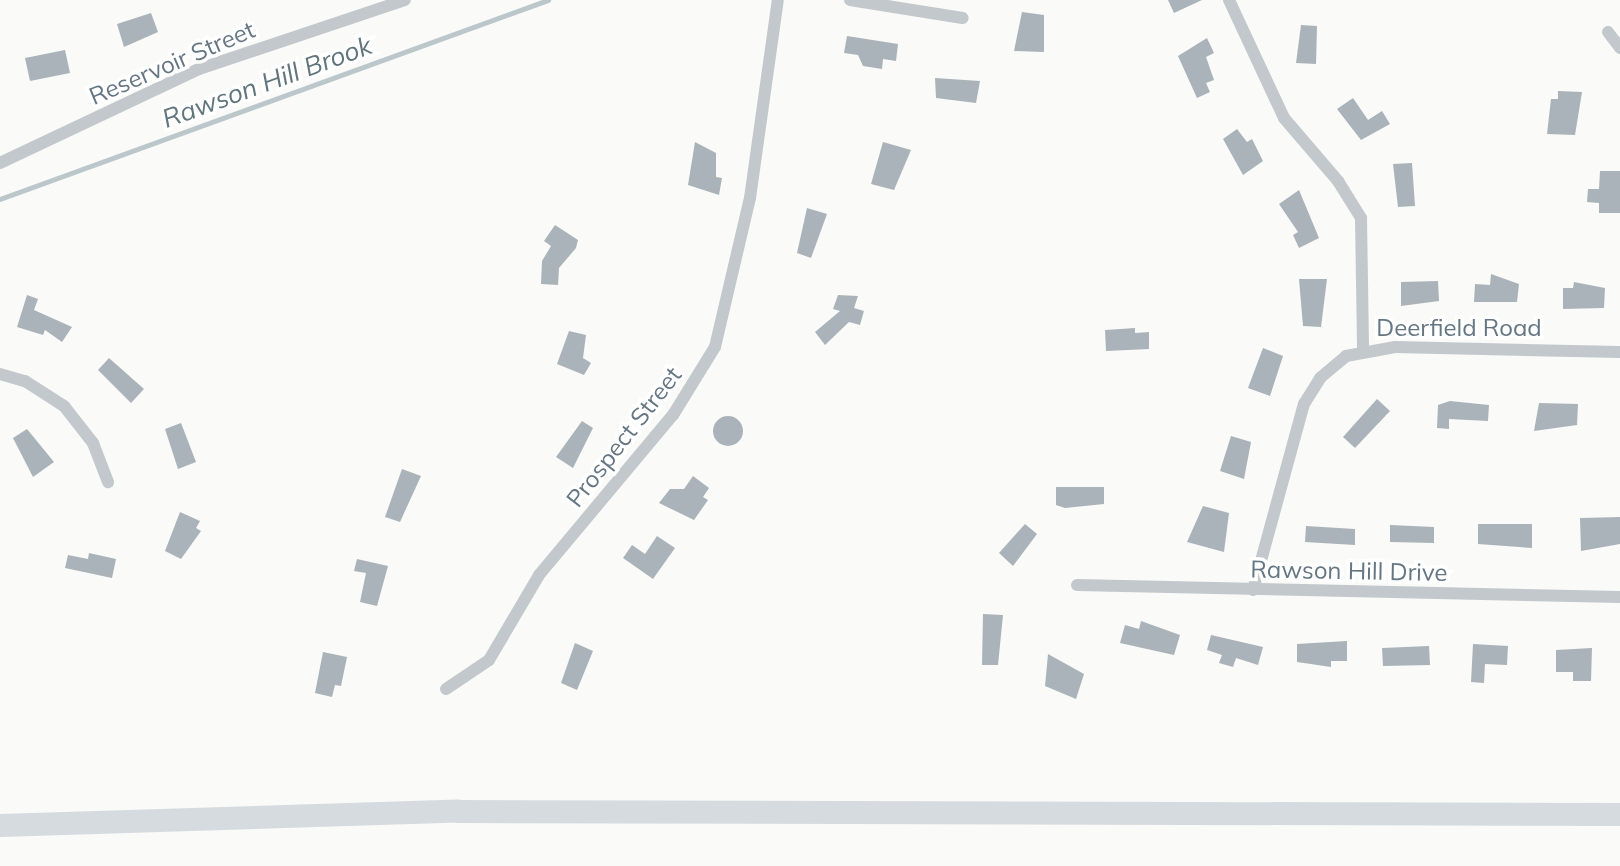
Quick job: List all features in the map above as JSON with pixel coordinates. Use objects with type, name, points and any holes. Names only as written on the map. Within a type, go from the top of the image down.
[{"type":"highway","points":[[0,825],[471,811],[1620,814]]},
{"type":"street","name":"Reservoir Street","points":[[0,163],[199,69],[405,0]]},
{"type":"street","name":"Prospect Street","points":[[446,690],[489,660],[539,575],[673,415],[711,356],[739,257],[778,0]]},
{"type":"street","points":[[850,0],[963,18]]},
{"type":"street","points":[[1229,0],[1284,118],[1356,205],[1364,237],[1363,349]]},
{"type":"street","points":[[1608,32],[1620,48]]},
{"type":"street","name":"Deerfield Road","points":[[1253,590],[1307,398],[1323,374],[1363,349],[1620,352]]},
{"type":"street","points":[[0,374],[25,380],[64,406],[93,443],[108,482]]},
{"type":"street","name":"Rawson Hill Drive","points":[[1077,585],[1620,597]]},
{"type":"building","points":[[1168,0],[1202,0],[1174,13]]},
{"type":"building","points":[[1022,12],[1044,15],[1044,52],[1014,51]]},
{"type":"building","points":[[151,13],[158,32],[124,47],[117,24]]},
{"type":"building","points":[[1301,25],[1317,26],[1316,64],[1296,63]]},
{"type":"building","points":[[847,36],[898,44],[896,61],[883,59],[882,69],[863,66],[858,55],[844,53]]},
{"type":"building","points":[[1207,38],[1214,53],[1206,57],[1214,80],[1206,83],[1210,92],[1197,98],[1178,56]]},
{"type":"building","points":[[65,50],[70,73],[30,81],[25,58]]},
{"type":"building","points":[[935,78],[980,81],[976,103],[936,98]]},
{"type":"building","points":[[1558,91],[1582,92],[1575,135],[1547,134],[1551,99],[1558,99]]},
{"type":"building","points":[[1353,98],[1368,120],[1382,111],[1390,124],[1361,140],[1337,109]]},
{"type":"building","points":[[1237,129],[1247,142],[1252,139],[1263,161],[1243,175],[1223,139]]},
{"type":"building","points":[[695,142],[716,153],[716,177],[722,178],[719,195],[688,185]]},
{"type":"building","points":[[883,142],[911,150],[894,190],[871,184]]},
{"type":"building","points":[[1412,163],[1415,206],[1398,207],[1393,164]]},
{"type":"building","points":[[1600,171],[1620,171],[1620,213],[1599,213],[1599,203],[1587,202],[1588,189],[1599,189]]},
{"type":"building","points":[[1299,190],[1319,238],[1299,248],[1293,235],[1298,232],[1279,204]]},
{"type":"building","points":[[807,208],[827,214],[811,258],[797,253]]},
{"type":"building","points":[[555,225],[578,240],[576,248],[559,268],[558,285],[541,284],[542,261],[551,246],[544,241]]},
{"type":"building","points":[[1491,274],[1519,284],[1517,302],[1474,302],[1475,284],[1490,285]]},
{"type":"building","points":[[1299,279],[1327,279],[1321,327],[1303,326]]},
{"type":"building","points":[[1438,281],[1439,301],[1401,306],[1401,282]]},
{"type":"building","points":[[1574,282],[1605,288],[1604,308],[1563,309],[1563,288],[1573,288]]},
{"type":"building","points":[[27,295],[38,299],[34,310],[72,327],[62,342],[45,330],[43,335],[17,327]]},
{"type":"building","points":[[838,295],[858,296],[854,308],[864,311],[860,325],[849,322],[825,345],[815,332],[840,311],[833,309]]},
{"type":"building","points":[[1135,328],[1135,333],[1149,332],[1149,349],[1106,351],[1105,330]]},
{"type":"building","points":[[569,331],[586,335],[583,358],[591,363],[584,375],[557,364]]},
{"type":"building","points":[[1263,348],[1283,356],[1270,396],[1248,388]]},
{"type":"building","points":[[109,358],[144,389],[131,403],[98,370]]},
{"type":"building","points":[[1377,399],[1390,411],[1355,448],[1343,437]]},
{"type":"building","points":[[1450,401],[1489,405],[1488,421],[1449,419],[1449,429],[1437,428],[1438,405]]},
{"type":"building","points":[[1539,403],[1578,404],[1577,425],[1534,431]]},
{"type":"building","points":[[728,416],[738,421],[743,431],[738,441],[728,446],[718,441],[713,431],[718,421]]},
{"type":"building","points":[[582,421],[593,428],[573,468],[556,457]]},
{"type":"building","points":[[181,423],[196,462],[178,469],[165,429]]},
{"type":"building","points":[[27,429],[54,462],[33,477],[13,438]]},
{"type":"building","points":[[1231,436],[1251,442],[1244,479],[1220,471]]},
{"type":"building","points":[[402,469],[421,476],[400,522],[385,517]]},
{"type":"building","points":[[693,476],[709,488],[703,497],[708,500],[694,520],[659,503],[670,489],[684,489]]},
{"type":"building","points":[[1056,487],[1104,487],[1104,504],[1065,508],[1056,505]]},
{"type":"building","points":[[1203,506],[1229,513],[1224,552],[1187,542]]},
{"type":"building","points":[[180,512],[200,521],[196,528],[201,531],[181,559],[165,551]]},
{"type":"building","points":[[1620,517],[1620,544],[1581,551],[1580,518]]},
{"type":"building","points":[[1025,524],[1037,534],[1013,566],[999,553]]},
{"type":"building","points":[[1478,524],[1532,524],[1532,548],[1478,544]]},
{"type":"building","points":[[1390,525],[1434,527],[1434,543],[1390,542]]},
{"type":"building","points":[[1306,526],[1355,529],[1355,545],[1305,542]]},
{"type":"building","points":[[657,536],[675,548],[653,579],[623,558],[632,545],[645,554]]},
{"type":"building","points":[[89,553],[116,559],[112,578],[65,568],[68,555],[88,559]]},
{"type":"building","points":[[357,559],[388,566],[377,606],[360,602],[366,573],[354,571]]},
{"type":"building","points":[[983,614],[1003,615],[998,665],[982,665]]},
{"type":"building","points":[[1141,621],[1180,635],[1174,655],[1120,643],[1125,625],[1139,629]]},
{"type":"building","points":[[1211,635],[1263,647],[1258,665],[1236,658],[1233,667],[1219,663],[1222,655],[1207,650]]},
{"type":"building","points":[[1347,641],[1347,661],[1331,661],[1331,667],[1297,662],[1297,644]]},
{"type":"building","points":[[575,643],[593,651],[577,690],[561,683]]},
{"type":"building","points":[[1473,644],[1508,646],[1507,665],[1485,664],[1484,683],[1471,682]]},
{"type":"building","points":[[1429,646],[1430,665],[1383,666],[1382,648]]},
{"type":"building","points":[[1592,648],[1591,681],[1573,681],[1573,672],[1556,672],[1556,650]]},
{"type":"building","points":[[323,652],[347,657],[341,686],[335,685],[332,697],[315,693]]},
{"type":"building","points":[[1048,654],[1084,674],[1076,699],[1045,686]]},
{"type":"waterway","name":"Rawson Hill Brook","points":[[0,199],[548,0]]}]
